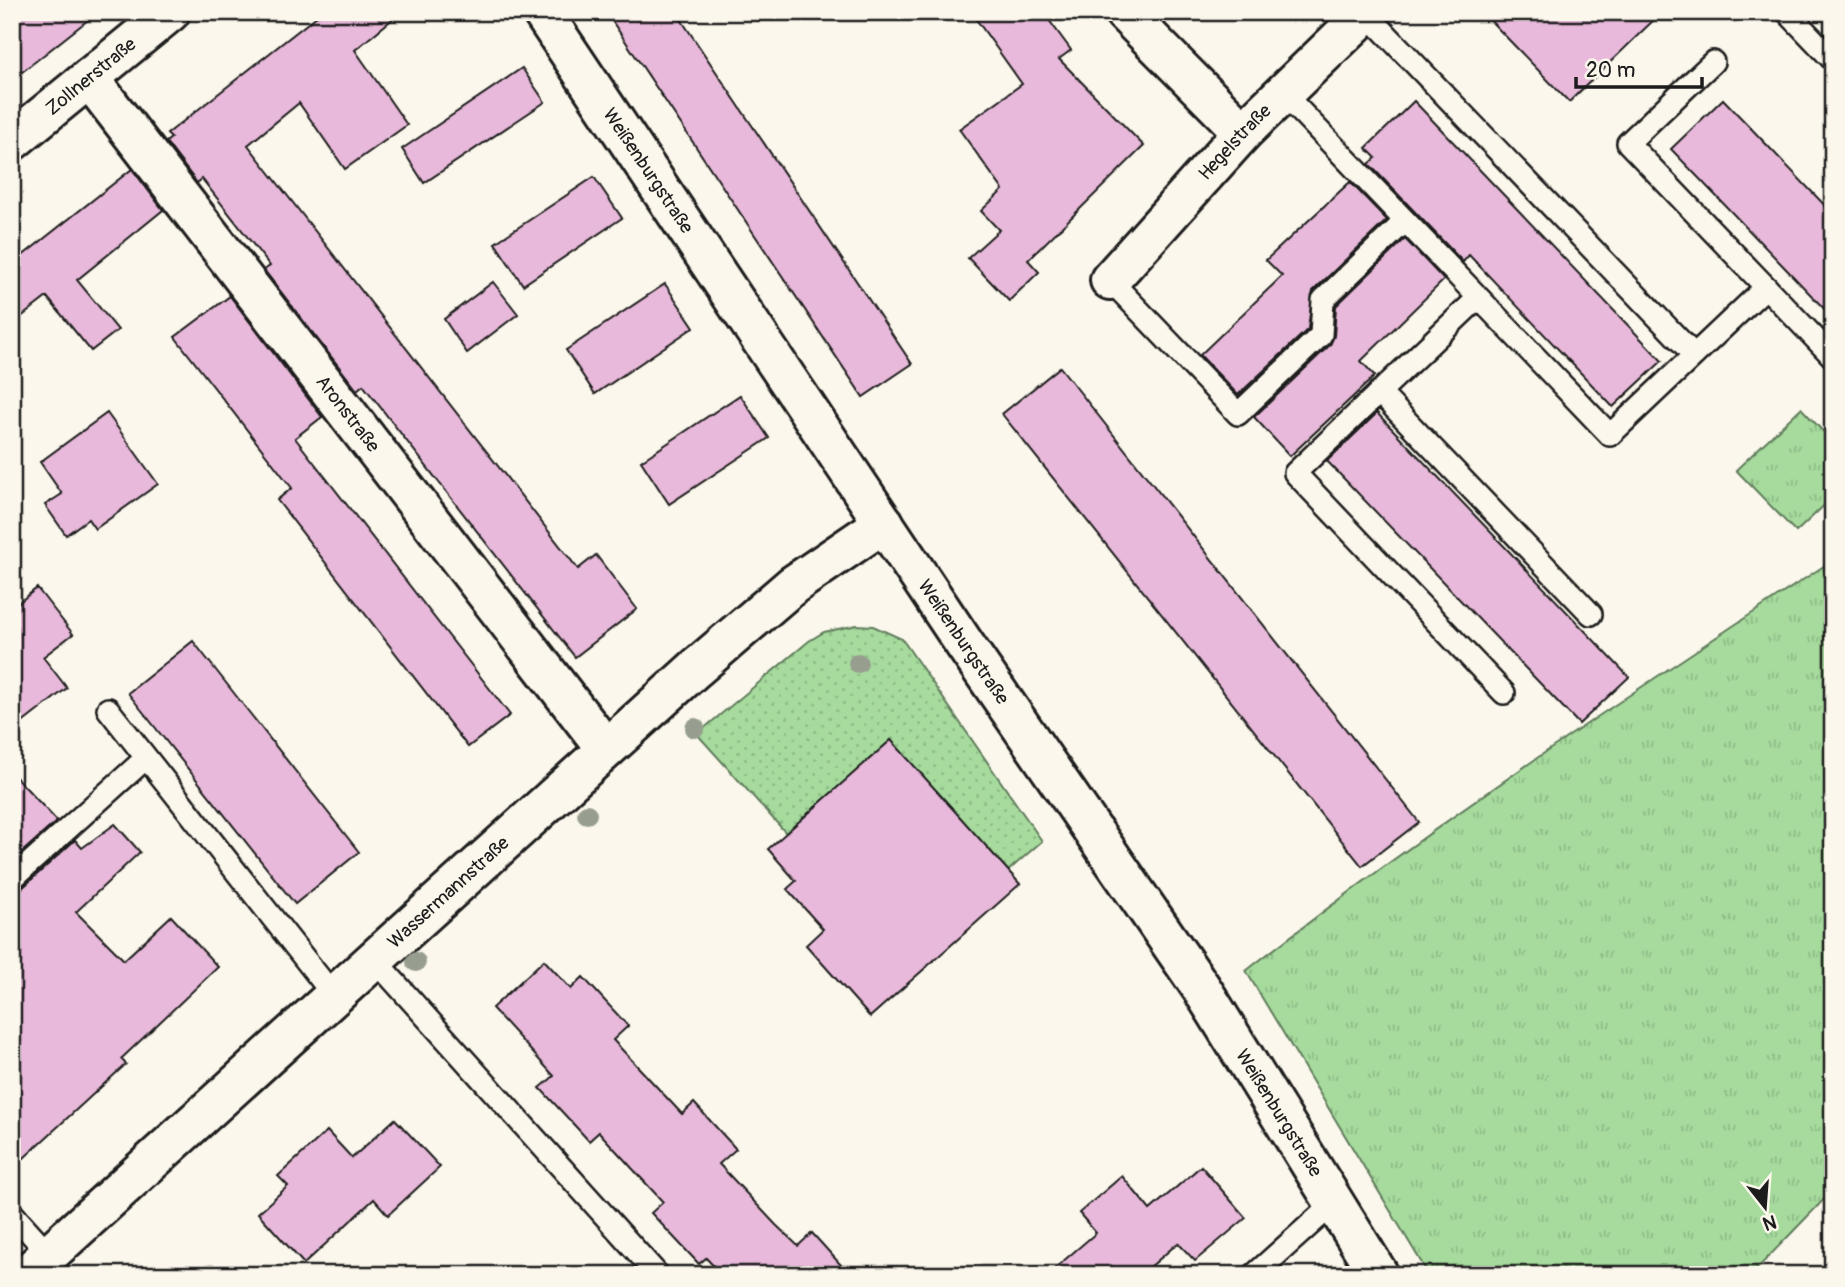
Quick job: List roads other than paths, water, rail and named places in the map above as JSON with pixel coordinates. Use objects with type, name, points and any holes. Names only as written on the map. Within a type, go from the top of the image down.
[{"type":"street","name":"Zollnerstraße","points":[[12,141],[170,12]]},
{"type":"street","name":"Weißenburgstraße","points":[[542,12],[884,523],[1202,989],[1379,1275]]},
{"type":"street","points":[[1124,12],[1244,132]]},
{"type":"street","name":"Hegelstraße","points":[[1110,280],[1244,132],[1366,13]]},
{"type":"street","name":"Aronstraße","points":[[89,78],[606,749]]},
{"type":"street","name":"Wassermannstraße","points":[[37,1264],[606,749],[793,585],[884,523]]},
{"type":"lane","points":[[1787,12],[1833,60]]},
{"type":"lane","points":[[1366,13],[1694,355]]},
{"type":"lane","points":[[1713,62],[1628,143],[1833,357]]},
{"type":"lane","points":[[1283,93],[1610,435],[1766,287]]},
{"type":"lane","points":[[1110,280],[1238,414],[1321,335],[1323,300],[1405,222]]},
{"type":"lane","points":[[1478,298],[1295,473],[1504,693]]},
{"type":"lane","points":[[1379,392],[1591,614]]},
{"type":"lane","points":[[108,709],[334,996]]},
{"type":"lane","points":[[12,879],[146,758]]},
{"type":"lane","points":[[374,959],[659,1275]]},
{"type":"lane","points":[[1254,1275],[1334,1203]]},
{"type":"lane","points":[[12,1213],[37,1264]]}]
